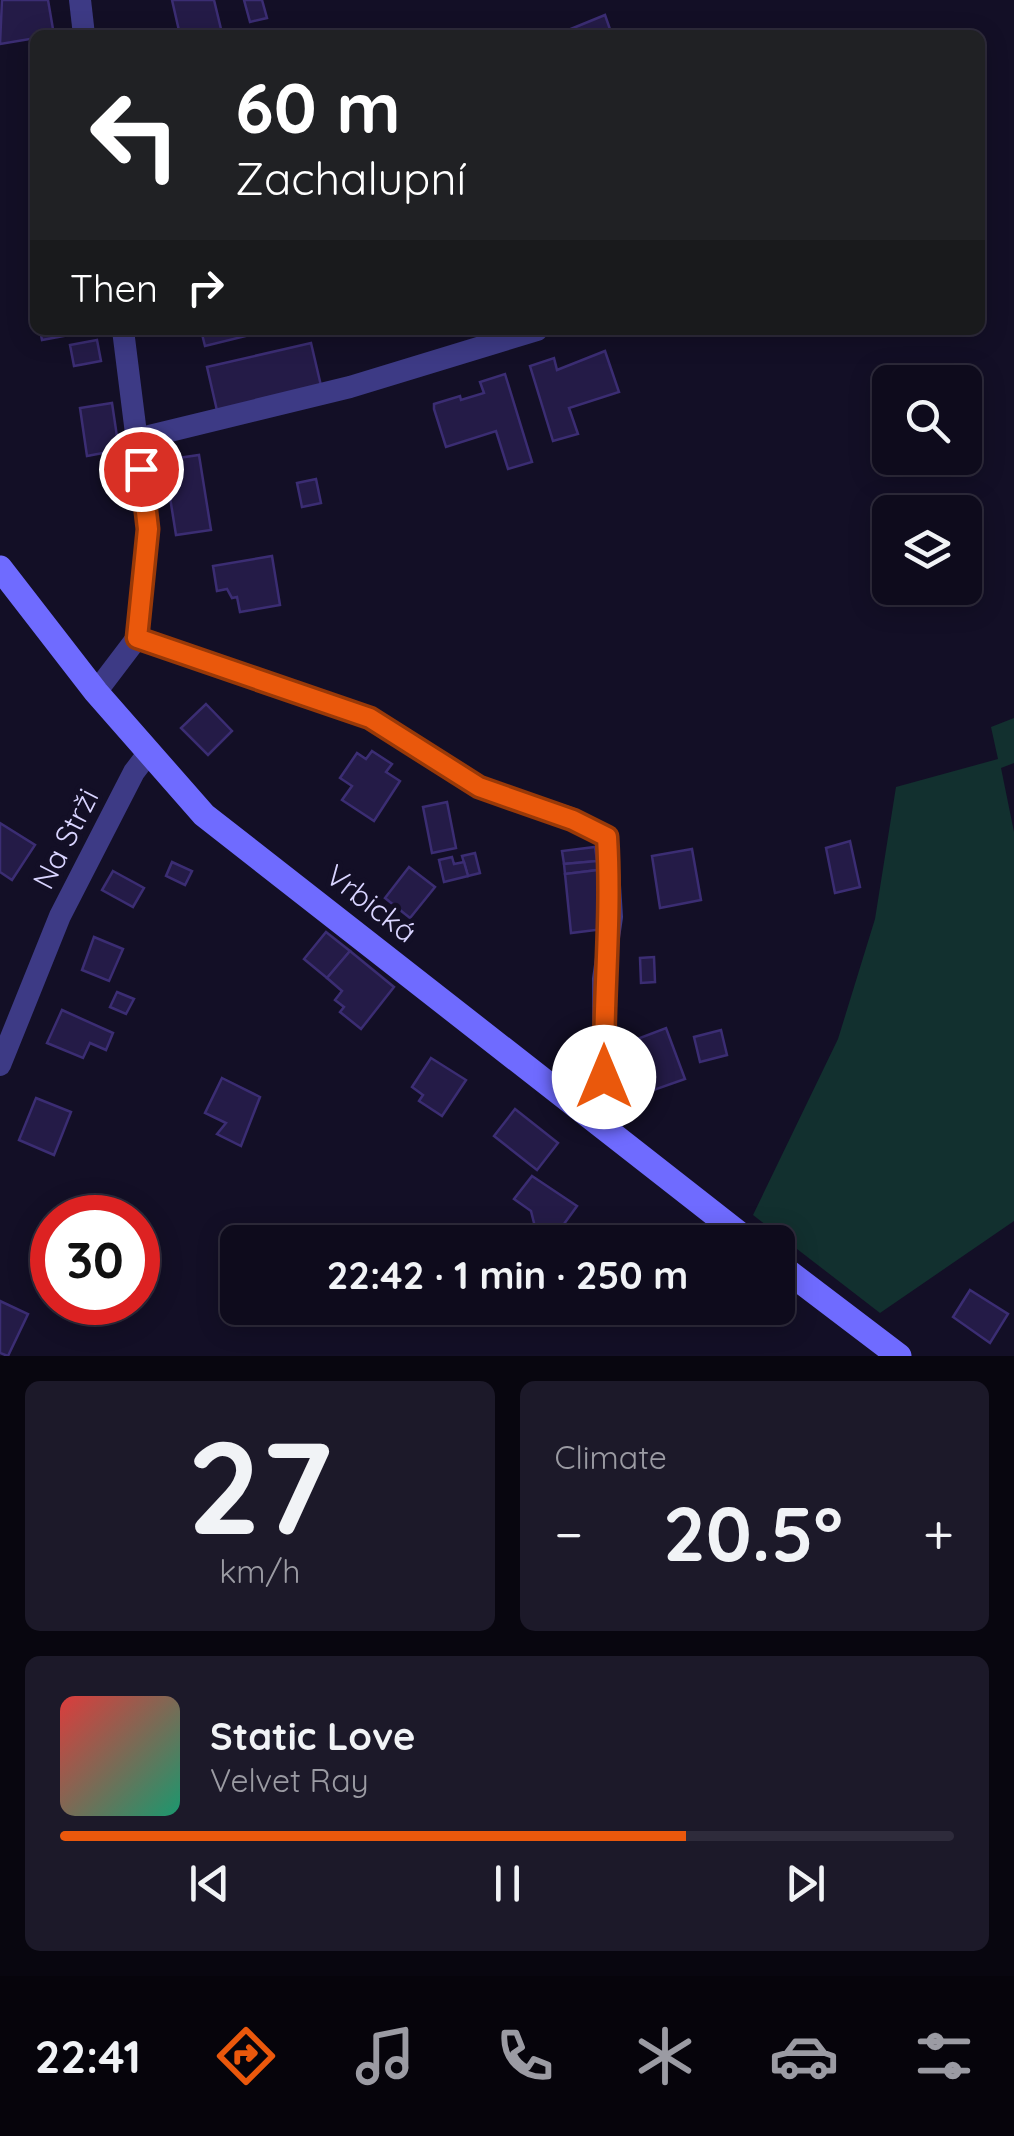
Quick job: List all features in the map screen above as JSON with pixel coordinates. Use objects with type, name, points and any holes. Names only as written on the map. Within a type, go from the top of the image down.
[{"type":"street","points":[[80,0],[83,30]]},
{"type":"street","points":[[96,692],[137,638],[148,529],[124,335]]},
{"type":"street","points":[[137,439],[350,387],[521,335]]},
{"type":"street","name":"Vrbická","points":[[0,568],[148,755],[204,815],[728,1225]]},
{"type":"street","points":[[137,638],[370,718],[479,787],[573,820],[607,837],[612,917],[603,979],[604,1127]]},
{"type":"street","name":"Na Strži","points":[[0,1065],[60,916],[134,772],[148,755]]},
{"type":"street","points":[[795,1277],[898,1356]]},
{"type":"green space","points":[[1014,718],[1014,763],[1001,768],[1014,832],[1014,1221],[880,1313],[795,1247],[795,1225],[766,1225],[753,1215],[838,1039],[875,919],[896,787],[998,759],[991,727]]},
{"type":"building","points":[[2,0],[48,0],[53,30],[30,30],[30,39],[0,44]]},
{"type":"building","points":[[172,0],[214,0],[221,29],[179,30]]},
{"type":"building","points":[[244,0],[262,0],[267,18],[250,22]]},
{"type":"building","points":[[605,15],[610,30],[568,30]]},
{"type":"building","points":[[41,335],[69,335],[42,340]]},
{"type":"building","points":[[202,335],[250,335],[205,346]]},
{"type":"building","points":[[97,340],[101,361],[74,366],[70,345]]},
{"type":"building","points":[[311,343],[322,390],[218,415],[207,367]]},
{"type":"building","points":[[605,351],[619,392],[569,408],[578,434],[553,441],[530,366],[554,358],[557,370]]},
{"type":"building","points":[[505,374],[532,462],[508,469],[496,431],[446,447],[434,409],[434,404],[484,393],[480,382]]},
{"type":"building","points":[[112,403],[119,450],[87,456],[80,408]]},
{"type":"building","points":[[199,455],[211,530],[176,535],[164,460]]},
{"type":"building","points":[[316,479],[321,503],[302,507],[297,483]]},
{"type":"building","points":[[272,556],[280,605],[240,612],[237,597],[232,598],[227,589],[217,591],[213,566]]},
{"type":"building","points":[[206,704],[232,731],[208,755],[181,728]]},
{"type":"building","points":[[372,751],[392,764],[386,772],[400,781],[374,821],[342,800],[352,786],[340,778],[357,753],[366,759]]},
{"type":"building","points":[[447,802],[456,848],[432,853],[423,807]]},
{"type":"building","points":[[0,823],[35,845],[12,880],[0,872]]},
{"type":"building","points":[[850,841],[860,887],[835,893],[826,848]]},
{"type":"building","points":[[595,847],[597,861],[564,864],[562,851]]},
{"type":"building","points":[[692,849],[701,900],[660,908],[652,856]]},
{"type":"building","points":[[475,853],[480,873],[468,876],[462,856]]},
{"type":"building","points":[[452,857],[454,864],[464,862],[468,876],[444,882],[439,860]]},
{"type":"building","points":[[597,861],[598,870],[565,874],[564,864]]},
{"type":"building","points":[[172,862],[192,871],[185,885],[166,876]]},
{"type":"building","points":[[409,867],[435,887],[410,918],[385,898]]},
{"type":"building","points":[[598,870],[604,929],[571,933],[565,874]]},
{"type":"building","points":[[113,871],[144,888],[133,907],[102,890]]},
{"type":"building","points":[[326,932],[350,951],[327,978],[304,959]]},
{"type":"building","points":[[94,937],[123,949],[109,981],[82,970]]},
{"type":"building","points":[[350,951],[394,987],[361,1029],[340,1012],[344,1007],[335,1000],[342,991],[327,978]]},
{"type":"building","points":[[654,957],[655,982],[641,983],[640,958]]},
{"type":"building","points":[[117,992],[134,999],[126,1014],[110,1007]]},
{"type":"building","points":[[62,1010],[113,1033],[106,1050],[90,1043],[83,1058],[47,1043]]},
{"type":"building","points":[[666,1028],[685,1079],[651,1091],[632,1041]]},
{"type":"building","points":[[721,1030],[727,1055],[700,1062],[694,1037]]},
{"type":"building","points":[[431,1058],[466,1080],[442,1116],[419,1101],[423,1095],[412,1087]]},
{"type":"building","points":[[222,1078],[260,1097],[241,1146],[217,1134],[226,1123],[205,1113]]},
{"type":"building","points":[[36,1098],[71,1112],[54,1155],[19,1140]]},
{"type":"building","points":[[515,1109],[558,1143],[537,1170],[494,1136]]},
{"type":"building","points":[[532,1176],[577,1206],[563,1225],[534,1225],[531,1211],[514,1199]]},
{"type":"building","points":[[970,1290],[1008,1314],[990,1343],[953,1317]]},
{"type":"building","points":[[0,1301],[28,1314],[8,1356],[0,1353]]},
{"type":"route","points":[[141,469],[148,529],[137,638],[370,718],[479,787],[573,820],[607,837],[612,917],[603,979],[604,1077]]}]
